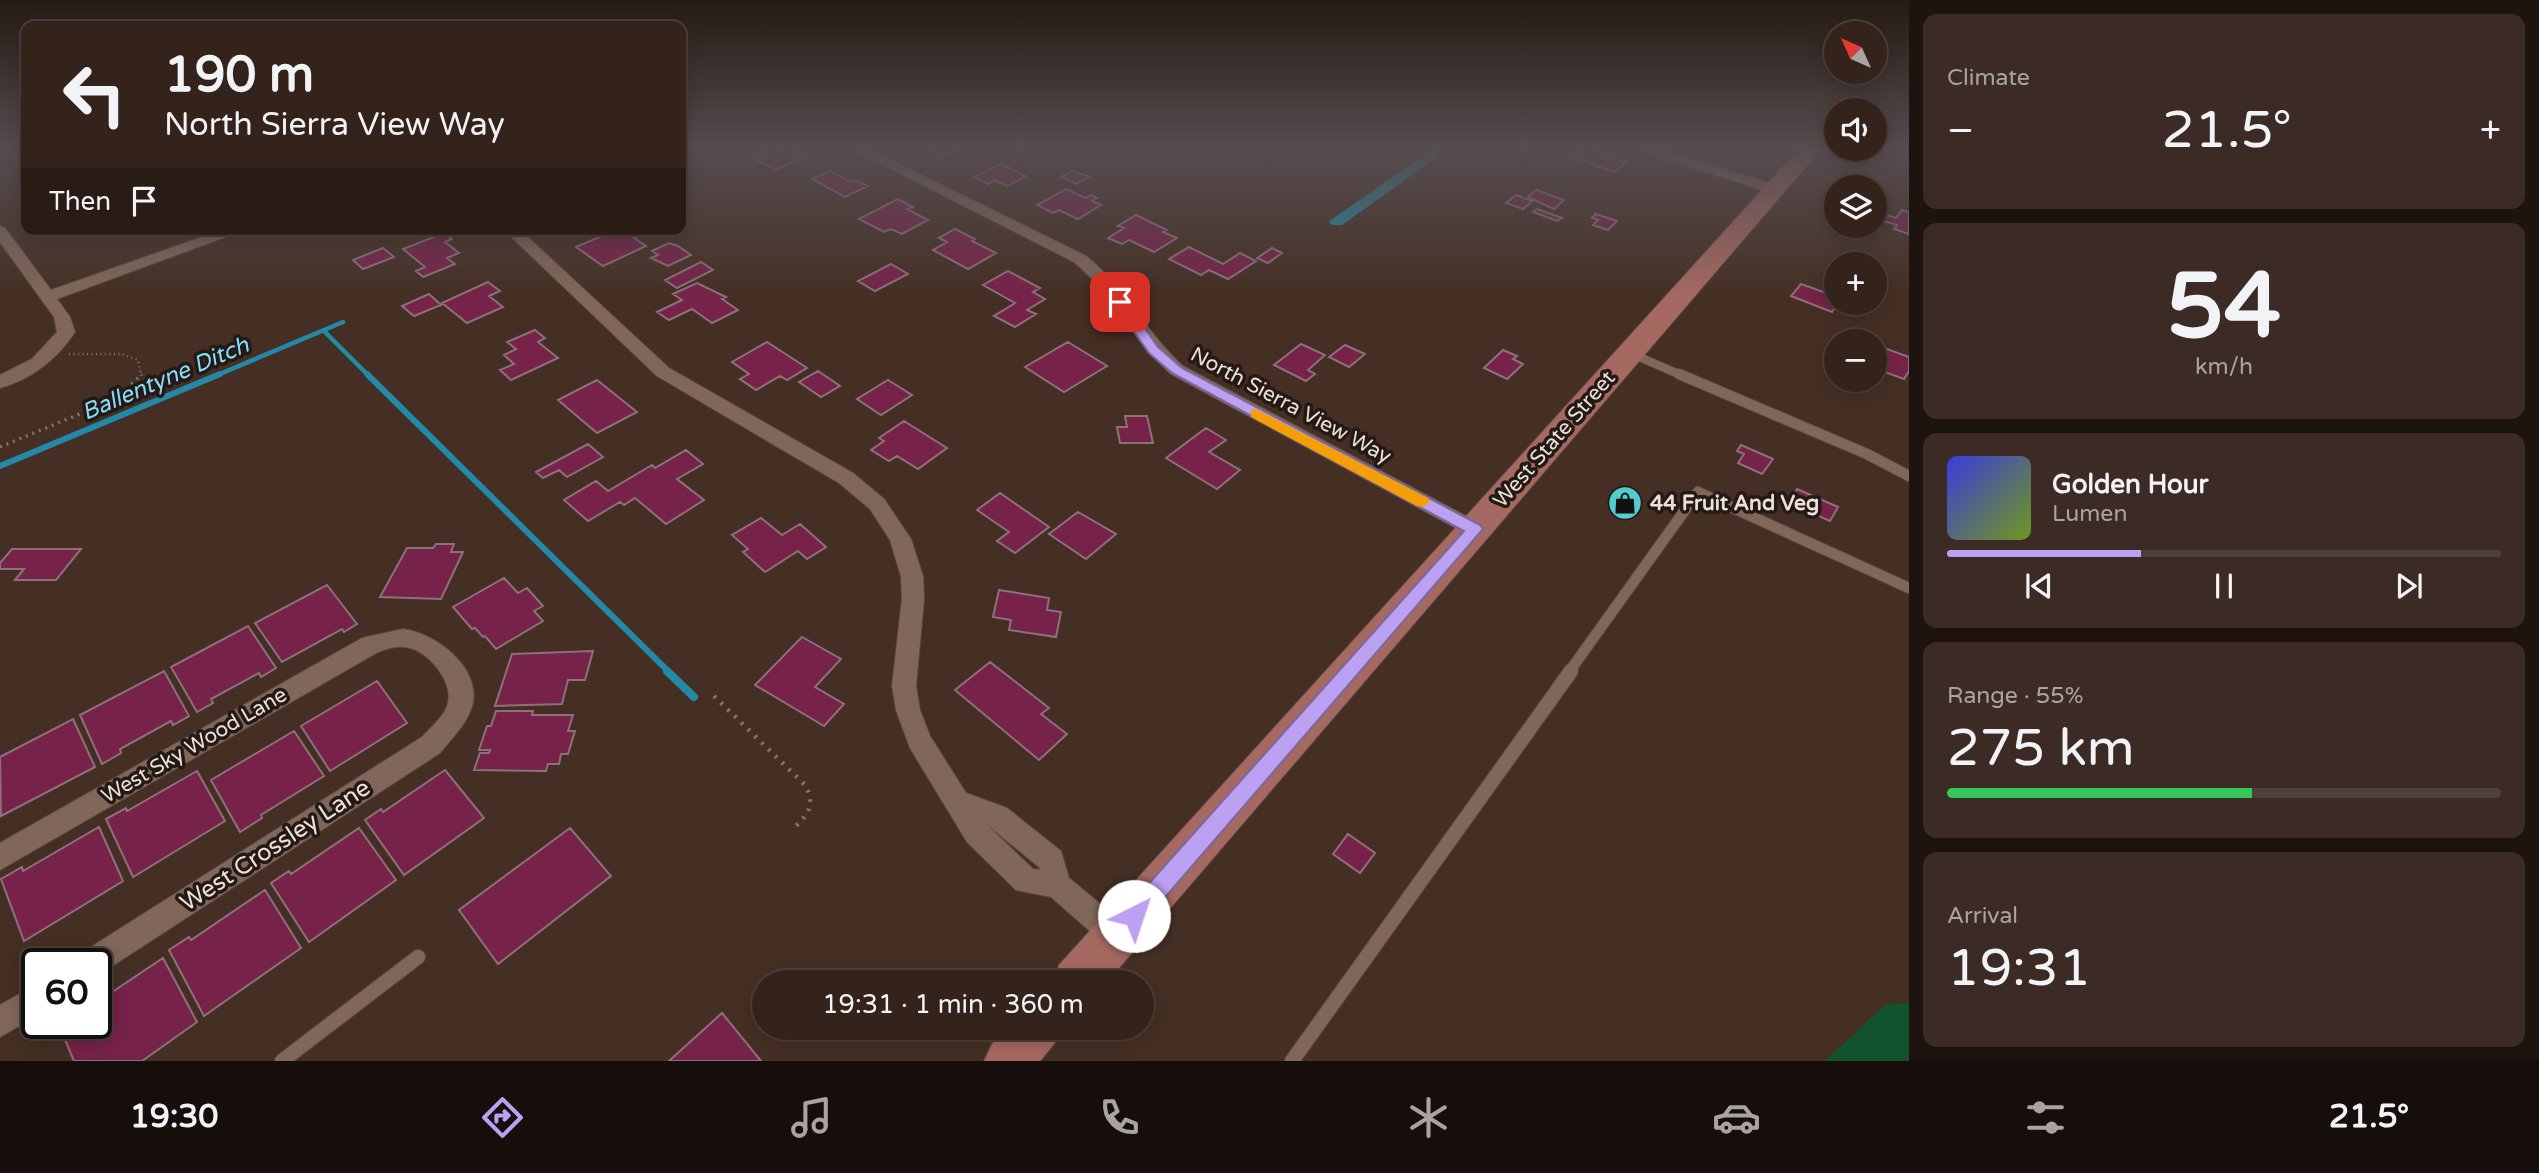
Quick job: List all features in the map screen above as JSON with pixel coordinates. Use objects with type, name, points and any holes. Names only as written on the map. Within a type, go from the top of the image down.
[{"type":"main road","name":"West State Street","points":[[1087,970],[1766,199]]},
{"type":"main road","points":[[1009,1061],[1026,1040]]},
{"type":"street","name":"North Sierra View Way","points":[[958,199],[1080,259],[1101,276],[1153,350],[1177,370],[1475,529]]},
{"type":"street","points":[[0,231],[62,317],[66,332],[63,350],[0,382]]},
{"type":"street","points":[[47,297],[223,235]]},
{"type":"street","points":[[516,235],[663,372],[846,478],[884,513],[900,539],[912,576],[913,598],[904,662],[904,686],[908,710],[919,740],[976,834],[1026,881],[1057,885],[1117,936]]},
{"type":"street","name":"West Crossley Lane","points":[[112,950],[430,745],[453,719],[462,701],[459,680],[433,647],[412,638],[390,638]]},
{"type":"street","name":"West Sky Wood Lane","points":[[0,856],[370,645],[390,638]]},
{"type":"street","points":[[0,1023],[21,1009]]},
{"type":"lane","points":[[1630,353],[1867,454],[1909,476]]},
{"type":"lane","points":[[1292,1061],[1698,492],[1909,588]]},
{"type":"lane","points":[[282,1061],[418,957]]},
{"type":"path","points":[[0,446],[116,399],[142,375],[141,364],[127,355],[63,350]]},
{"type":"path","points":[[713,696],[806,786],[812,798],[812,809],[796,827]]},
{"type":"green space","points":[[1909,1003],[1909,1061],[1825,1061],[1886,1004]]},
{"type":"building","points":[[898,199],[913,207],[907,209],[928,220],[902,234],[891,229],[884,232],[859,219]]},
{"type":"building","points":[[1049,199],[1096,199],[1092,201],[1101,205],[1078,219],[1059,210],[1053,213],[1037,205]]},
{"type":"building","points":[[1512,199],[1532,201],[1523,209],[1506,203]]},
{"type":"building","points":[[1531,199],[1564,200],[1554,209]]},
{"type":"building","points":[[1537,209],[1562,218],[1557,221],[1533,212]]},
{"type":"building","points":[[1902,210],[1909,212],[1909,234],[1894,229],[1897,225],[1887,222],[1887,215],[1896,218]]},
{"type":"building","points":[[1596,214],[1617,221],[1608,230],[1593,225],[1598,220],[1592,218]]},
{"type":"building","points":[[1136,215],[1177,238],[1154,252],[1129,240],[1122,244],[1108,238],[1124,228],[1118,226]]},
{"type":"building","points":[[955,229],[996,253],[968,269],[933,250],[947,242],[939,238]]},
{"type":"building","points":[[439,235],[447,235],[452,239],[445,242],[459,253],[447,258],[455,264],[423,277],[416,271],[425,267],[403,249]]},
{"type":"building","points":[[604,235],[642,235],[634,238],[646,246],[603,266],[576,247]]},
{"type":"building","points":[[669,243],[691,255],[668,266],[651,258],[658,255],[652,251]]},
{"type":"building","points":[[1189,247],[1223,264],[1240,253],[1256,261],[1228,279],[1209,270],[1201,275],[1169,259]]},
{"type":"building","points":[[383,248],[394,257],[363,269],[353,260]]},
{"type":"building","points":[[1272,248],[1282,253],[1268,263],[1257,258]]},
{"type":"building","points":[[701,262],[713,270],[677,288],[665,280]]},
{"type":"building","points":[[891,264],[908,274],[875,291],[858,281]]},
{"type":"building","points":[[1008,271],[1040,288],[1033,292],[1045,299],[1027,310],[1036,314],[1015,327],[994,316],[1015,303],[983,285]]},
{"type":"building","points":[[488,282],[500,291],[489,296],[503,307],[467,323],[442,303]]},
{"type":"building","points":[[697,283],[726,297],[722,299],[738,310],[712,323],[692,309],[669,320],[657,312],[682,300],[673,294]]},
{"type":"building","points":[[1801,284],[1824,292],[1824,309],[1791,296]]},
{"type":"building","points":[[429,294],[441,305],[414,316],[402,306]]},
{"type":"building","points":[[535,330],[545,338],[538,342],[558,358],[511,380],[500,370],[514,364],[504,355],[516,349],[507,342]]},
{"type":"building","points":[[767,342],[807,368],[787,380],[780,376],[756,390],[740,379],[749,374],[732,362]]},
{"type":"building","points":[[1068,342],[1107,366],[1064,392],[1025,367]]},
{"type":"building","points":[[1301,344],[1325,355],[1308,370],[1315,374],[1306,381],[1274,365]]},
{"type":"building","points":[[1345,345],[1365,354],[1349,367],[1329,357]]},
{"type":"building","points":[[1887,349],[1909,357],[1909,371],[1904,379],[1887,373]]},
{"type":"building","points":[[1503,350],[1517,356],[1513,359],[1523,364],[1507,379],[1484,368]]},
{"type":"building","points":[[818,371],[840,386],[821,397],[799,382]]},
{"type":"building","points":[[597,380],[637,412],[597,433],[558,400]]},
{"type":"building","points":[[888,380],[912,395],[881,415],[857,399]]},
{"type":"building","points":[[1125,416],[1147,416],[1153,443],[1120,443],[1117,427],[1127,427]]},
{"type":"building","points":[[904,421],[947,448],[918,469],[897,456],[889,461],[871,450],[884,441],[879,438]]},
{"type":"building","points":[[1206,428],[1226,440],[1209,452],[1240,470],[1217,489],[1166,458]]},
{"type":"building","points":[[588,444],[603,457],[567,477],[559,470],[543,478],[536,472]]},
{"type":"building","points":[[1741,445],[1773,459],[1762,474],[1738,463],[1744,454],[1737,451]]},
{"type":"building","points":[[686,450],[703,464],[677,479],[704,500],[666,524],[635,498],[624,505],[620,502],[588,521],[564,500],[596,481],[608,491],[652,465],[655,468]]},
{"type":"building","points":[[1797,489],[1838,507],[1830,521],[1789,503]]},
{"type":"building","points":[[1000,493],[1049,527],[1015,553],[997,541],[1009,532],[977,510]]},
{"type":"building","points":[[1078,512],[1116,534],[1086,559],[1049,534]]},
{"type":"building","points":[[761,518],[782,535],[800,524],[826,547],[807,559],[798,551],[765,572],[743,552],[748,549],[732,535]]},
{"type":"building","points":[[436,544],[454,544],[451,552],[463,552],[441,599],[380,597],[407,548],[433,548]]},
{"type":"building","points":[[12,549],[81,549],[56,580],[15,580],[24,569],[0,569],[0,563]]},
{"type":"building","points":[[504,578],[518,593],[527,588],[543,606],[534,611],[543,621],[496,649],[485,636],[475,628],[472,629],[453,607]]},
{"type":"building","points":[[327,585],[357,624],[344,632],[342,629],[282,662],[255,623]]},
{"type":"building","points":[[999,590],[1049,598],[1047,610],[1061,612],[1056,637],[1009,630],[1011,620],[993,617]]},
{"type":"building","points":[[248,626],[276,668],[261,677],[259,673],[211,699],[213,703],[197,712],[171,667]]},
{"type":"building","points":[[802,637],[841,659],[815,687],[844,704],[824,726],[755,685]]},
{"type":"building","points":[[593,651],[585,680],[568,680],[562,704],[495,706],[512,654]]},
{"type":"building","points":[[990,662],[1049,708],[1041,714],[1067,734],[1039,760],[955,690]]},
{"type":"building","points":[[164,671],[189,716],[173,725],[171,721],[120,749],[121,753],[102,764],[80,715]]},
{"type":"building","points":[[377,681],[407,723],[330,771],[301,726]]},
{"type":"building","points":[[496,711],[533,711],[532,715],[573,715],[568,731],[575,731],[568,754],[561,754],[559,764],[548,764],[546,771],[474,770],[480,753],[489,753],[490,750],[479,750],[487,726],[491,726]]},
{"type":"building","points":[[73,719],[95,767],[1,816],[0,757]]},
{"type":"building","points":[[294,731],[324,776],[261,815],[262,818],[240,832],[211,780]]},
{"type":"building","points":[[445,770],[484,818],[404,875],[365,820],[381,809],[383,812]]},
{"type":"building","points":[[197,771],[225,821],[133,877],[106,819],[126,808],[127,811]]},
{"type":"building","points":[[99,827],[123,881],[24,941],[1,879],[22,867],[23,871]]},
{"type":"building","points":[[359,828],[396,880],[309,942],[271,883],[289,871],[291,874]]},
{"type":"building","points":[[570,828],[611,876],[498,964],[459,910]]},
{"type":"building","points":[[1348,834],[1375,853],[1360,873],[1333,854]]},
{"type":"building","points":[[265,890],[301,948],[204,1016],[169,950],[189,937],[191,940]]},
{"type":"building","points":[[163,958],[197,1022],[142,1061],[74,1061],[65,1039],[112,1039],[112,992]]},
{"type":"building","points":[[722,1013],[761,1061],[669,1061]]},
{"type":"waterway","points":[[1337,222],[1370,199]]},
{"type":"waterway","name":"Ballentyne Ditch","points":[[215,376],[343,322]]},
{"type":"waterway","points":[[324,331],[367,374]]},
{"type":"waterway","name":"Ballentyne Ditch","points":[[0,466],[220,374]]},
{"type":"waterway","points":[[367,374],[669,672]]},
{"type":"waterway","points":[[667,671],[694,697]]},
{"type":"slow traffic","points":[[1256,413],[1423,502]]},
{"type":"place","name":"44 Fruit And Veg","points":[[1625,503]]},
{"type":"route","points":[[1120,302],[1153,350],[1192,380],[1475,529],[1134,916]]}]
